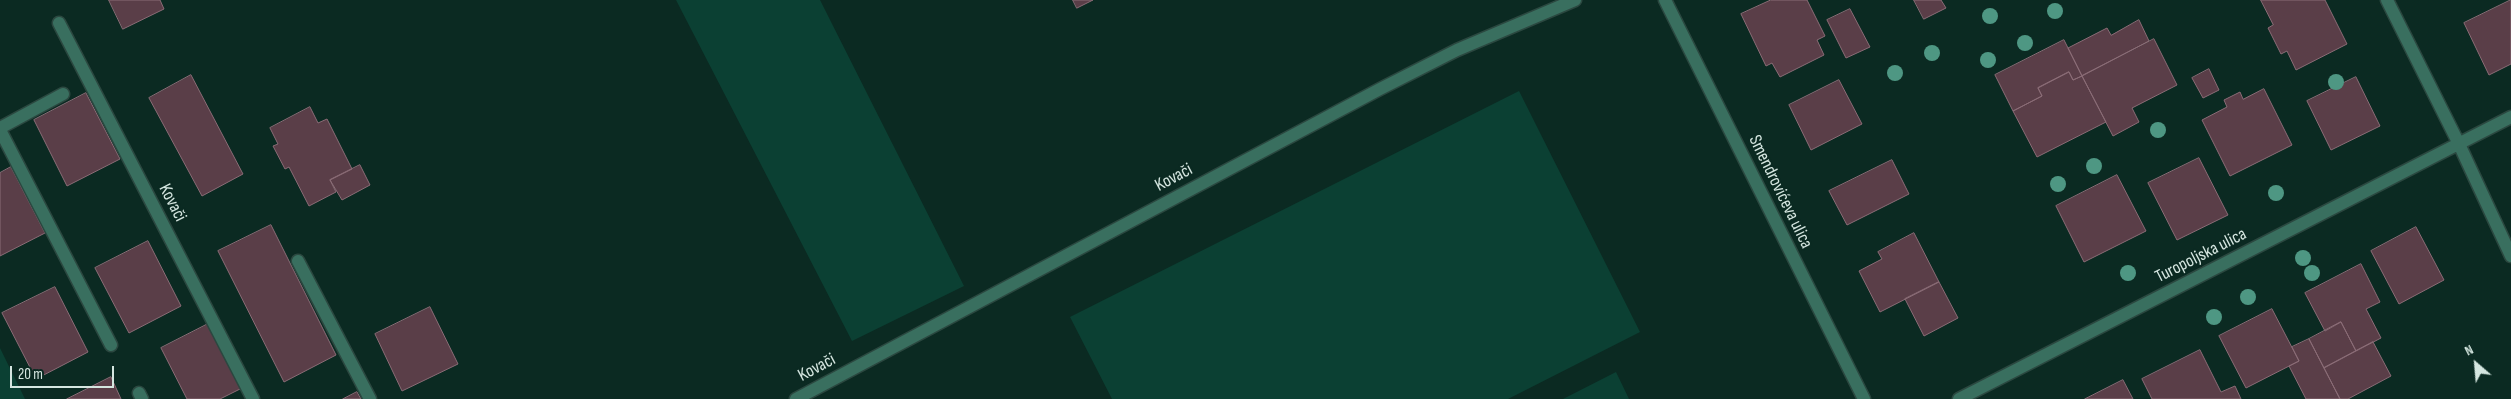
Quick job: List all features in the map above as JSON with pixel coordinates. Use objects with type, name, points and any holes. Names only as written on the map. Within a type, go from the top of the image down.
[{"type":"street","name":"Kovači","points":[[796,399],[1380,89],[1457,50],[1575,0]]},
{"type":"street","name":"Smendrovićeva ulica","points":[[1665,0],[1864,399]]},
{"type":"street","points":[[2387,0],[2459,144],[2511,256]]},
{"type":"street","name":"Kovači","points":[[60,23],[253,399]]},
{"type":"street","points":[[63,94],[0,129],[111,344]]},
{"type":"street","name":"Turopoljska ulica","points":[[1959,399],[2511,117]]},
{"type":"street","points":[[298,261],[370,399]]},
{"type":"green space","points":[[676,0],[820,0],[964,286],[852,341]]},
{"type":"green space","points":[[1519,91],[1640,332],[1508,399],[1112,399],[1070,317]]},
{"type":"green space","points":[[0,348],[25,399],[0,399]]},
{"type":"green space","points":[[1616,372],[1629,399],[1563,399]]},
{"type":"building","points":[[109,0],[160,0],[164,9],[123,29]]},
{"type":"building","points":[[1073,0],[1093,0],[1077,8]]},
{"type":"building","points":[[1771,0],[1807,0],[1825,36],[1817,40],[1824,55],[1780,77],[1772,63],[1766,66],[1741,14]]},
{"type":"building","points":[[1914,0],[1941,0],[1946,8],[1924,19]]},
{"type":"building","points":[[2261,0],[2325,0],[2347,44],[2296,70],[2287,51],[2281,54],[2268,28],[2273,25]]},
{"type":"building","points":[[2511,0],[2511,64],[2489,75],[2464,23]]},
{"type":"building","points":[[1850,9],[1870,47],[1846,58],[1827,20]]},
{"type":"building","points":[[2139,20],[2149,41],[2082,76],[2068,48],[2107,28],[2111,35]]},
{"type":"building","points":[[2154,39],[2177,85],[2132,108],[2139,122],[2113,136],[2082,76]]},
{"type":"building","points":[[2064,40],[2082,76],[2073,80],[2069,72],[2038,88],[2042,96],[2013,111],[1995,75]]},
{"type":"building","points":[[2209,69],[2219,90],[2203,98],[2192,78]]},
{"type":"building","points":[[2069,72],[2073,80],[2082,76],[2106,122],[2037,157],[2013,111],[2042,96],[2038,88]]},
{"type":"building","points":[[191,75],[243,174],[202,196],[149,98]]},
{"type":"building","points":[[2356,77],[2380,126],[2331,150],[2307,101]]},
{"type":"building","points":[[1839,80],[1862,124],[1811,150],[1789,105]]},
{"type":"building","points":[[2264,89],[2292,145],[2230,176],[2202,120],[2227,107],[2224,100],[2240,92],[2243,99]]},
{"type":"building","points":[[86,93],[120,159],[67,186],[34,120]]},
{"type":"building","points":[[310,107],[318,123],[327,119],[352,169],[330,180],[336,192],[309,206],[289,167],[285,169],[273,146],[278,144],[270,128]]},
{"type":"building","points":[[2199,158],[2228,215],[2177,240],[2148,183]]},
{"type":"building","points":[[1892,160],[1909,194],[1847,225],[1829,191]]},
{"type":"building","points":[[360,165],[370,185],[342,200],[330,180]]},
{"type":"building","points":[[11,167],[45,233],[0,256],[0,173]]},
{"type":"building","points":[[2117,175],[2146,231],[2084,262],[2056,206]]},
{"type":"building","points":[[271,225],[336,355],[284,382],[218,251]]},
{"type":"building","points":[[2416,227],[2444,280],[2399,304],[2371,251]]},
{"type":"building","points":[[1914,233],[1939,282],[1880,312],[1859,271],[1882,259],[1878,252]]},
{"type":"building","points":[[148,241],[181,306],[129,333],[95,268]]},
{"type":"building","points":[[2361,264],[2380,302],[2366,309],[2381,338],[2356,351],[2341,322],[2325,331],[2305,293]]},
{"type":"building","points":[[1939,282],[1958,318],[1924,336],[1905,299]]},
{"type":"building","points":[[55,287],[88,352],[36,379],[2,313]]},
{"type":"building","points":[[430,307],[458,364],[402,391],[375,334]]},
{"type":"building","points":[[2272,309],[2299,361],[2246,388],[2219,336]]},
{"type":"building","points":[[2341,322],[2356,351],[2324,368],[2309,339]]},
{"type":"building","points":[[210,323],[242,388],[220,399],[187,399],[161,348]]},
{"type":"building","points":[[2309,339],[2340,399],[2306,399],[2289,366],[2299,361],[2292,347]]},
{"type":"building","points":[[2373,342],[2391,376],[2348,399],[2340,399],[2324,368]]},
{"type":"building","points":[[2200,350],[2221,392],[2235,386],[2241,399],[2152,399],[2142,379]]},
{"type":"building","points":[[111,377],[121,399],[67,399]]},
{"type":"building","points":[[2123,380],[2133,399],[2085,399]]},
{"type":"building","points":[[357,392],[361,399],[343,399]]}]
